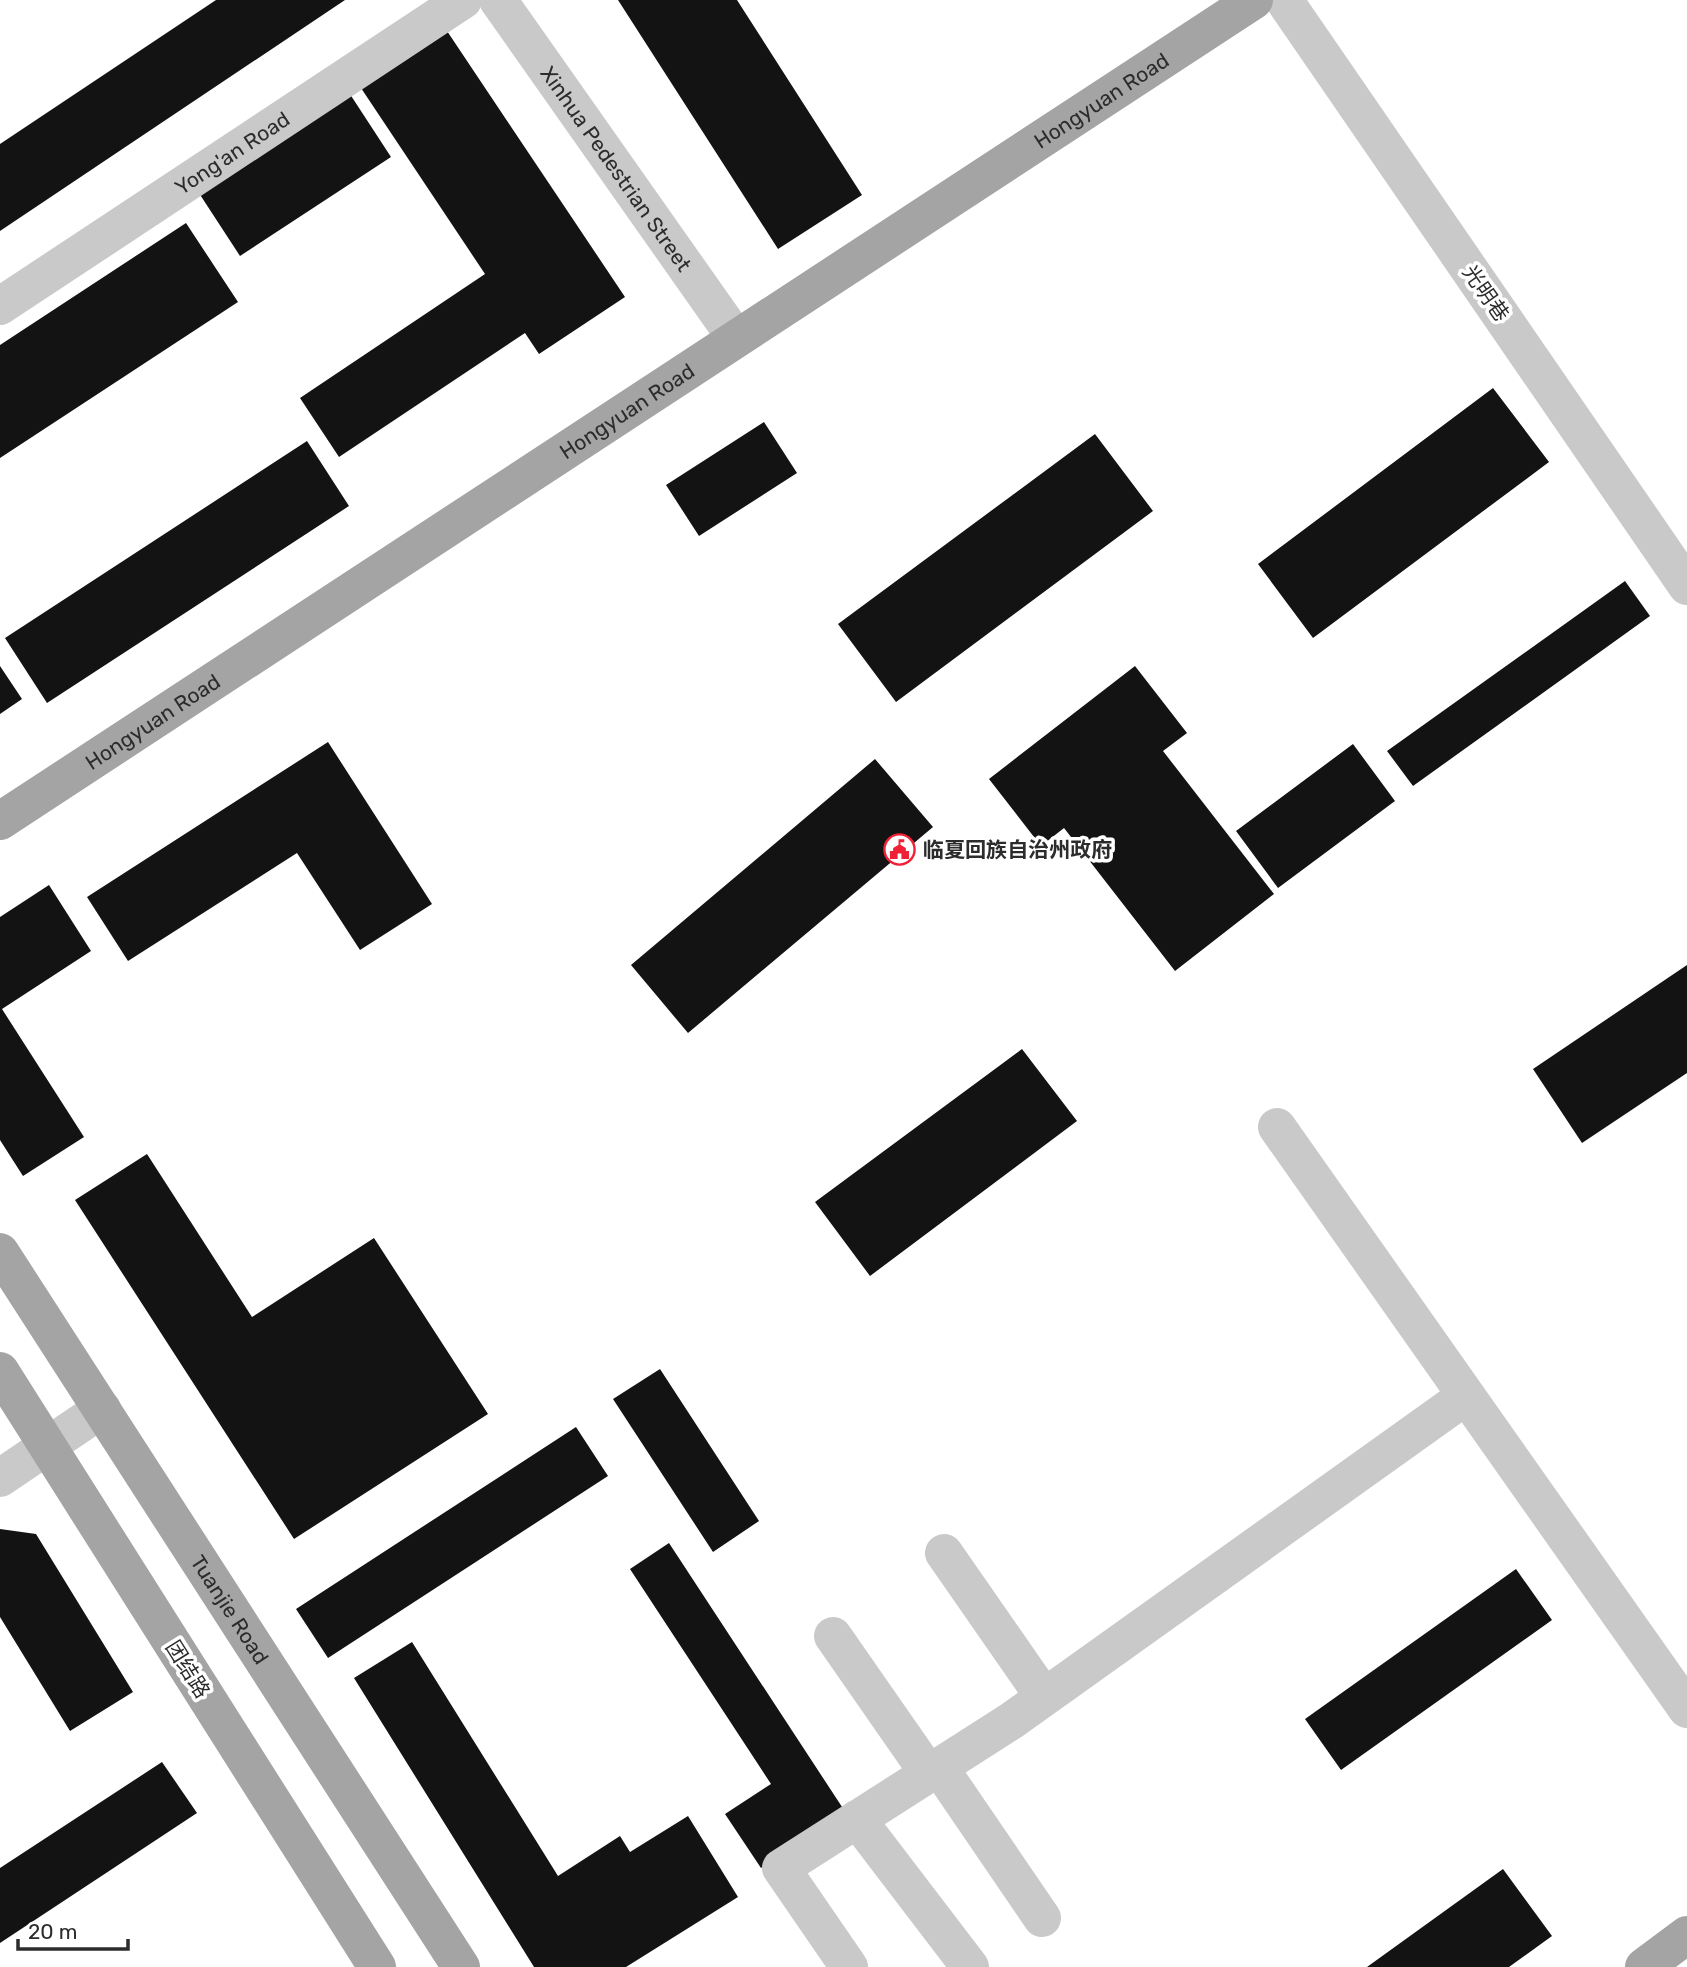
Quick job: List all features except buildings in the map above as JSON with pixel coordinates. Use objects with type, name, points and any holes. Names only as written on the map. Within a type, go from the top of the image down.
[{"type":"main road","name":"Hongyuan Road","points":[[0,821],[1254,0]]},
{"type":"main road","name":"Tuanjie Road","points":[[0,1252],[461,1967]]},
{"type":"main road","name":"团结路","points":[[0,1371],[377,1967]]},
{"type":"main road","points":[[1644,1967],[1687,1935]]},
{"type":"street","name":"Yong'an Road","points":[[0,306],[463,0]]},
{"type":"street","name":"Xinhua Pedestrian Street","points":[[498,0],[736,338]]},
{"type":"street","name":"光明巷","points":[[1284,0],[1687,586]]},
{"type":"street","points":[[1277,1127],[1687,1709]]},
{"type":"street","points":[[849,1967],[780,1868],[1044,1697],[1466,1396]]},
{"type":"street","points":[[0,1478],[102,1409]]},
{"type":"street","points":[[944,1553],[1044,1697]]},
{"type":"street","points":[[833,1636],[1042,1918]]},
{"type":"street","points":[[857,1819],[970,1967]]},
{"type":"place","name":"临夏回族自治州政府","points":[[900,849]]}]
